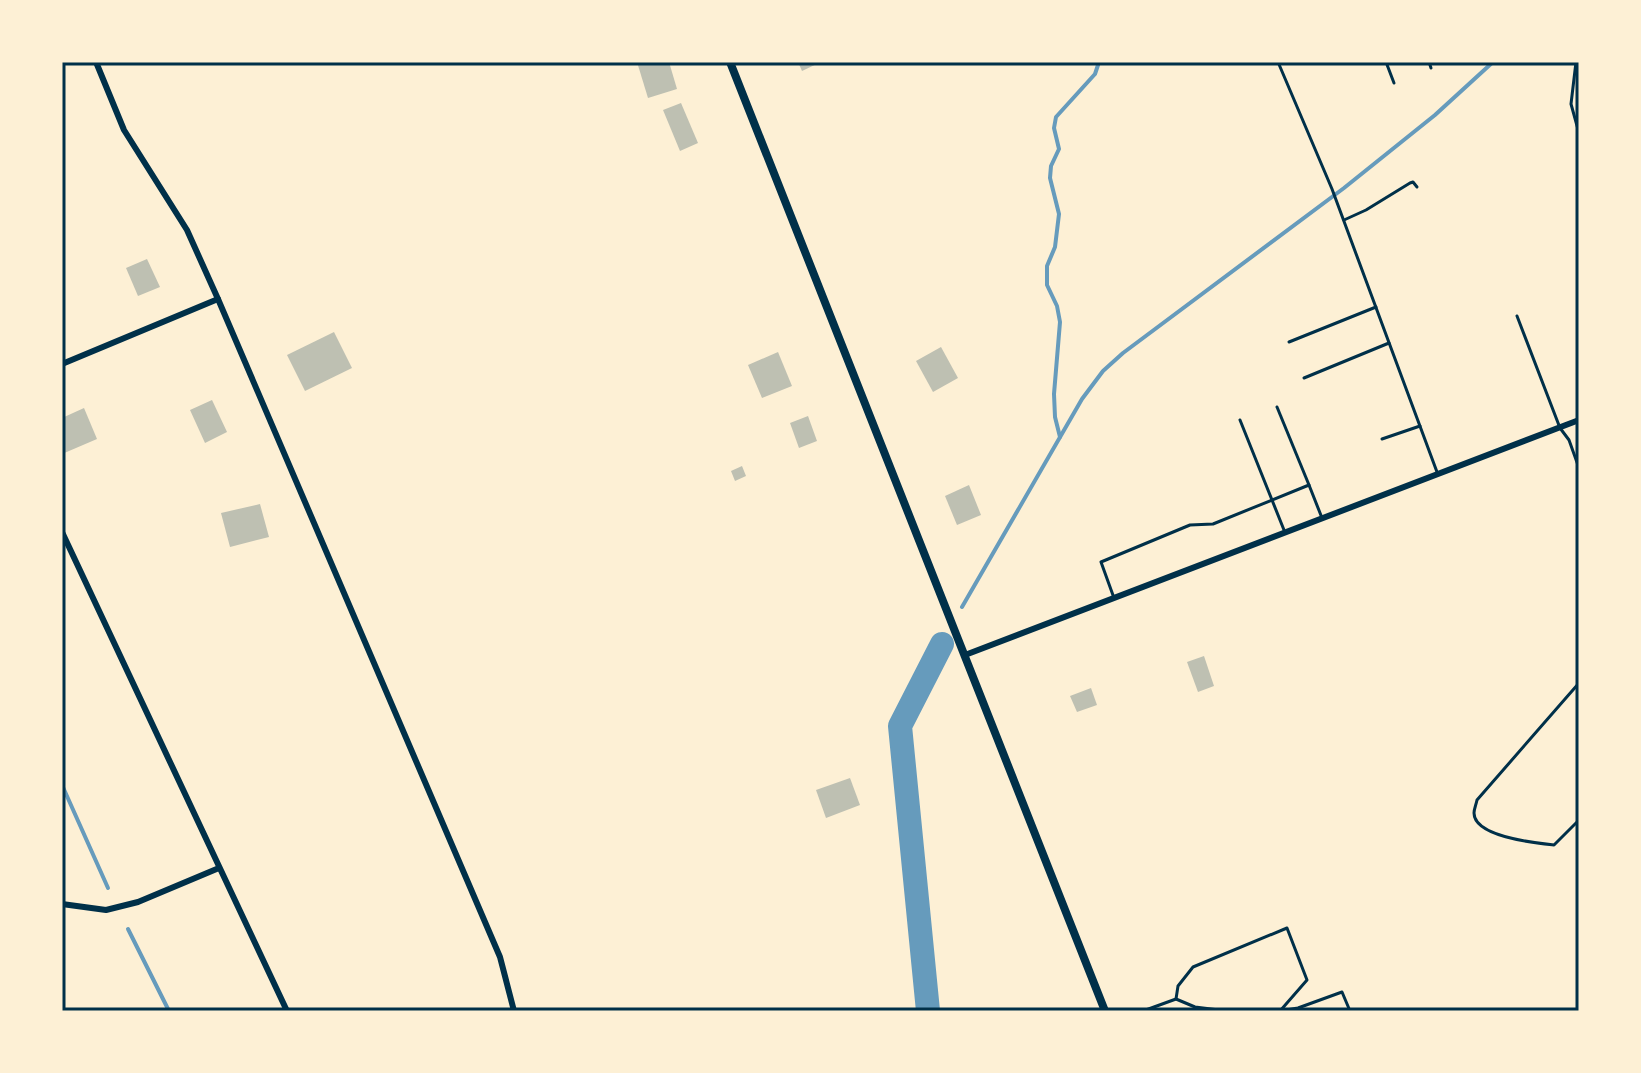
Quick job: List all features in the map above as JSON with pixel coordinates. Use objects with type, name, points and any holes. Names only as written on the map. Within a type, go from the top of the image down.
[{"type":"street","points":[[96,62],[124,130],[187,230],[218,299],[500,957],[514,1011]]},
{"type":"street","points":[[730,62],[1105,1011]]},
{"type":"street","points":[[62,364],[218,299]]},
{"type":"street","points":[[965,655],[1579,420]]},
{"type":"street","points":[[62,532],[287,1011]]},
{"type":"street","points":[[62,904],[106,910],[138,902],[219,868]]},
{"type":"lane","points":[[1278,62],[1340,209],[1438,476]]},
{"type":"lane","points":[[1386,62],[1394,83]]},
{"type":"lane","points":[[1429,62],[1431,68]]},
{"type":"lane","points":[[1576,62],[1571,104],[1579,133]]},
{"type":"lane","points":[[1344,220],[1410,183],[1417,187]]},
{"type":"lane","points":[[1289,342],[1376,307]]},
{"type":"lane","points":[[1517,316],[1560,428],[1569,440],[1579,468]]},
{"type":"lane","points":[[1304,378],[1389,343]]},
{"type":"lane","points":[[1277,407],[1322,519]]},
{"type":"lane","points":[[1240,420],[1285,534]]},
{"type":"lane","points":[[1382,439],[1420,426]]},
{"type":"lane","points":[[1114,598],[1101,562],[1190,525],[1213,524],[1309,485]]},
{"type":"lane","points":[[1579,683],[1477,800],[1474,813],[1477,824],[1490,832],[1554,845],[1579,820]]},
{"type":"lane","points":[[1176,999],[1178,986],[1193,967],[1287,928],[1307,980],[1280,1011]]},
{"type":"lane","points":[[1280,1011],[1298,1008],[1342,992],[1350,1011]]},
{"type":"lane","points":[[1143,1011],[1176,999],[1195,1007],[1227,1011]]},
{"type":"building","points":[[637,62],[669,62],[677,89],[648,98]]},
{"type":"building","points":[[798,62],[821,62],[802,71]]},
{"type":"building","points":[[681,103],[698,143],[680,151],[663,110]]},
{"type":"building","points":[[147,259],[160,287],[138,296],[126,268]]},
{"type":"building","points":[[334,332],[352,368],[305,391],[287,355]]},
{"type":"building","points":[[941,347],[958,378],[933,392],[916,361]]},
{"type":"building","points":[[778,352],[792,386],[762,398],[748,365]]},
{"type":"building","points":[[212,400],[227,432],[205,443],[190,410]]},
{"type":"building","points":[[84,408],[97,439],[62,454],[62,418]]},
{"type":"building","points":[[808,416],[817,441],[799,448],[790,423]]},
{"type":"building","points":[[742,466],[746,476],[735,481],[731,471]]},
{"type":"building","points":[[969,485],[981,515],[957,525],[945,496]]},
{"type":"building","points":[[260,504],[269,537],[230,547],[221,513]]},
{"type":"building","points":[[1204,656],[1214,686],[1198,692],[1187,662]]},
{"type":"building","points":[[1091,688],[1097,705],[1077,712],[1070,696]]},
{"type":"building","points":[[850,778],[860,805],[826,818],[816,790]]},
{"type":"waterway","points":[[1060,437],[1054,394],[1060,322],[1057,306],[1047,285],[1047,266],[1055,247],[1059,214],[1050,178],[1051,166],[1059,149],[1054,128],[1056,117],[1095,74],[1099,62]]},
{"type":"waterway","points":[[962,607],[1082,399],[1103,371],[1344,188],[1435,115],[1493,62]]},
{"type":"waterway","points":[[928,1011],[900,726],[942,644]]},
{"type":"waterway","points":[[62,785],[108,888]]},
{"type":"waterway","points":[[128,929],[169,1011]]}]
